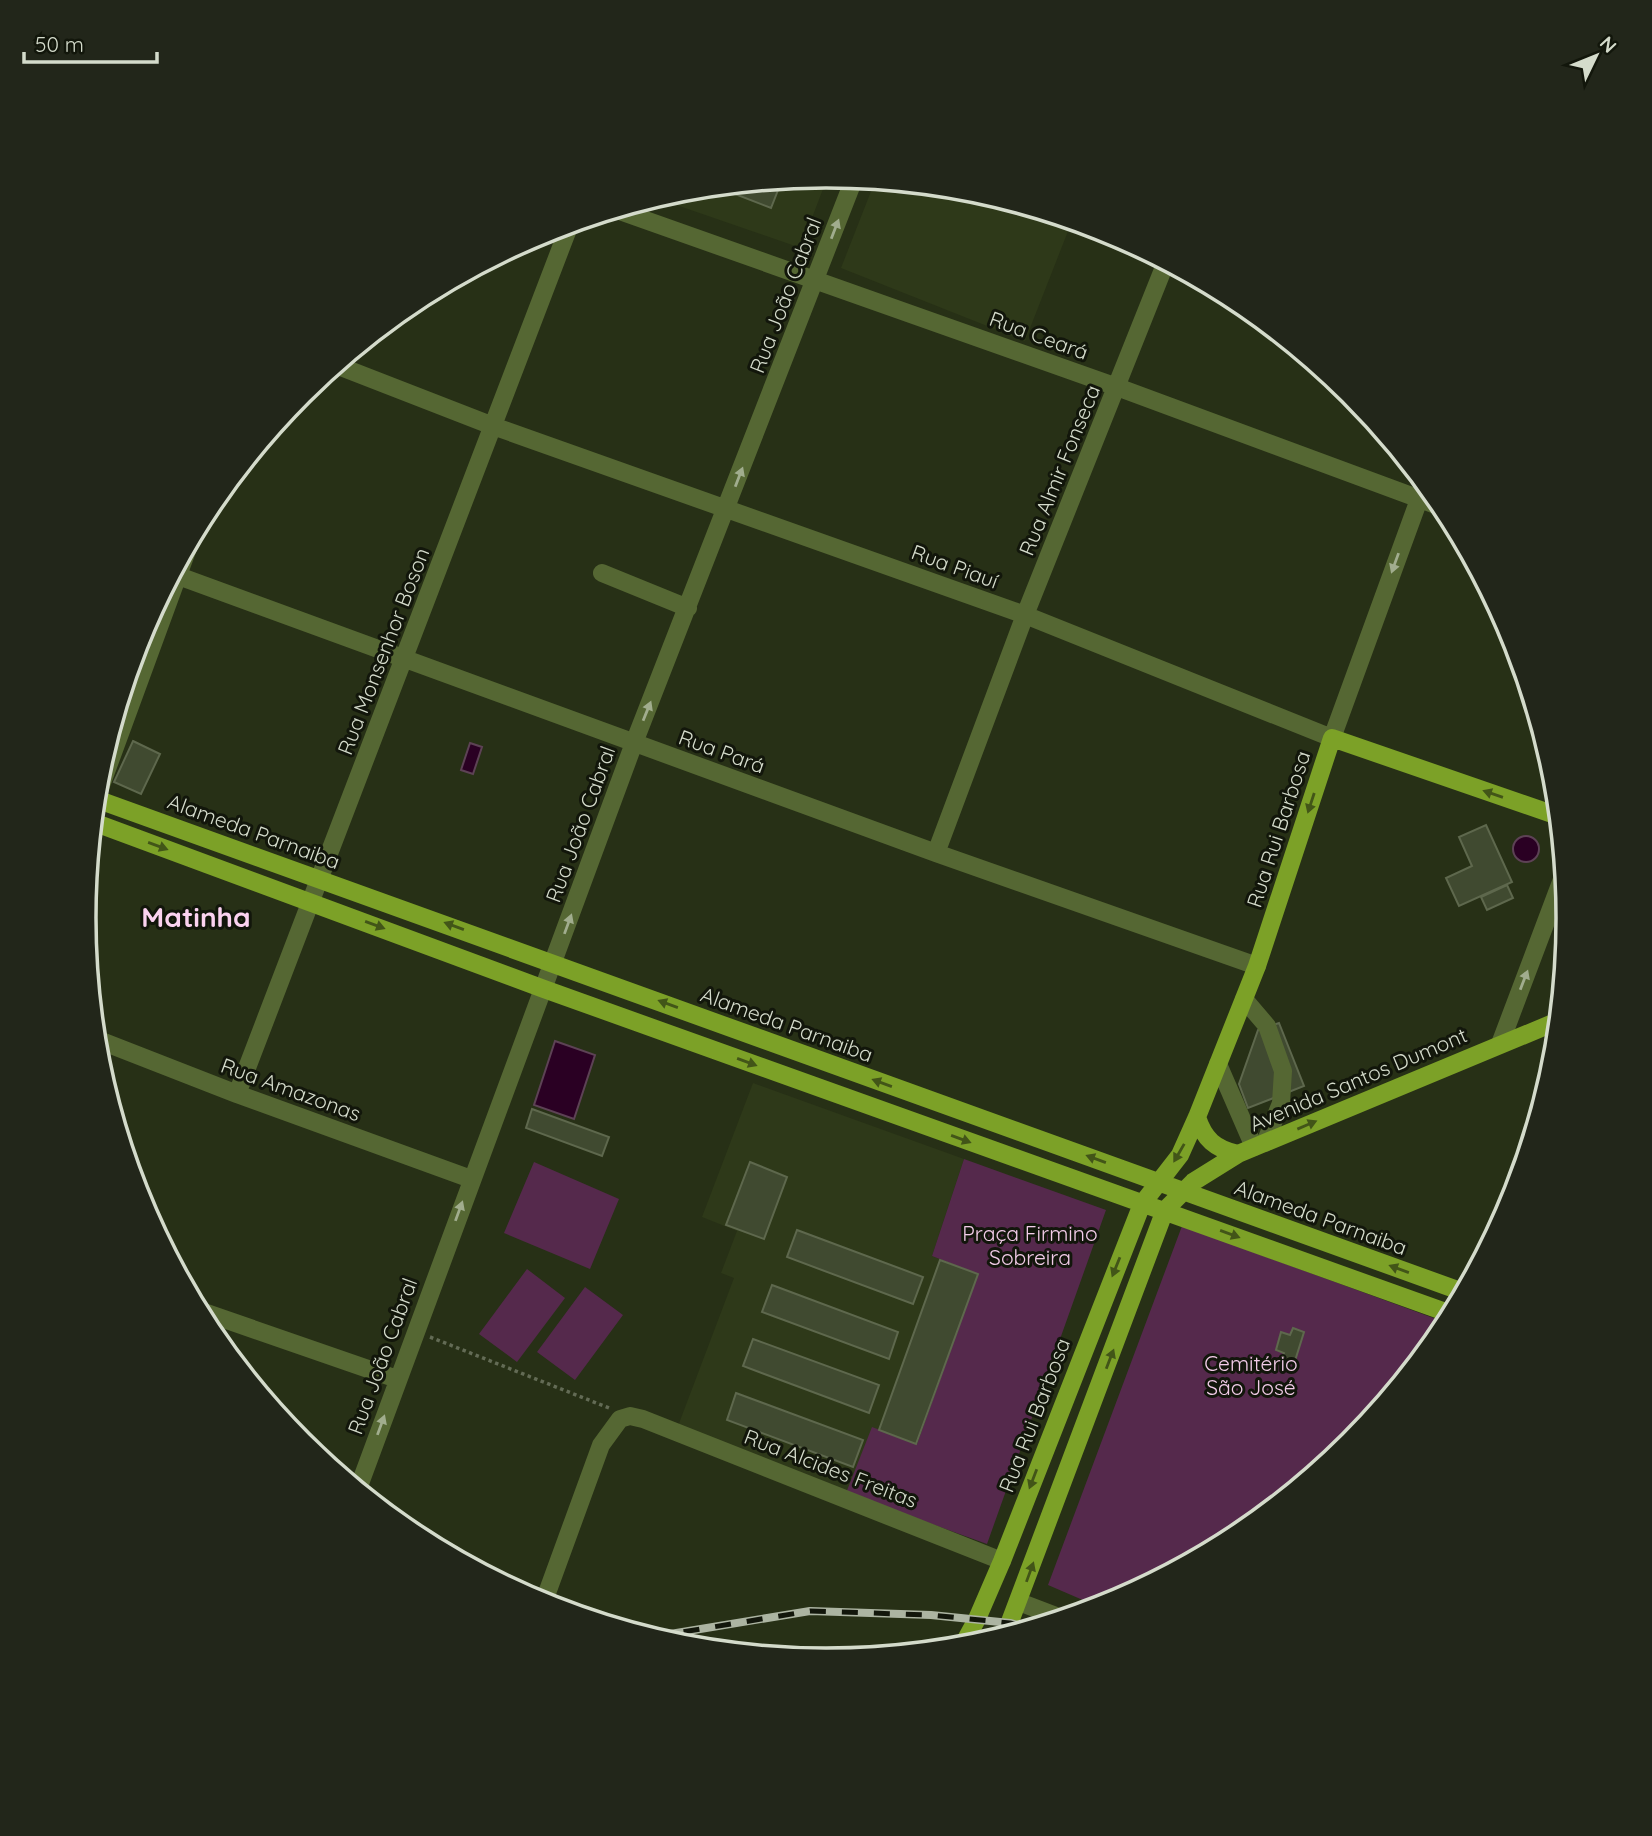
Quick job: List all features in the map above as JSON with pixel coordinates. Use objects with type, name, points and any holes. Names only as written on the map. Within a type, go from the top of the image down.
[{"type":"main road","name":"Rua Piauí","points":[[1332,738],[1548,813]]},
{"type":"main road","name":"Rua Rui Barbosa","points":[[965,1634],[977,1619],[1002,1560],[1142,1204],[1180,1155],[1197,1117],[1256,966],[1332,738]]},
{"type":"main road","name":"Alameda Parnaiba","points":[[106,802],[1454,1289]]},
{"type":"main road","points":[[102,825],[544,989],[1441,1310]]},
{"type":"main road","name":"Avenida Santos Dumont","points":[[1166,1210],[1210,1170],[1252,1148],[1548,1025]]},
{"type":"main road","points":[[831,1092],[840,1068]]},
{"type":"main road","points":[[1197,1117],[1202,1132],[1220,1150],[1252,1148]]},
{"type":"main road","points":[[1010,1624],[1166,1210]]},
{"type":"main road","points":[[1051,1432],[1079,1441]]},
{"type":"street","name":"Rua João Cabral","points":[[361,1480],[634,743],[850,189]]},
{"type":"street","name":"Rua Ceará","points":[[631,215],[1117,387],[1416,489]]},
{"type":"street","name":"Rua Monsenhor Boson","points":[[237,1094],[565,237]]},
{"type":"street","name":"Rua Almir Fonseca","points":[[936,853],[1025,615],[1162,271]]},
{"type":"street","name":"Rua Piauí","points":[[345,369],[493,426],[1025,615],[1332,738]]},
{"type":"street","name":"Rua Rui Barbosa","points":[[1332,738],[1420,495]]},
{"type":"street","points":[[602,573],[688,608]]},
{"type":"street","name":"Rua Pará","points":[[181,577],[936,853],[1256,966]]},
{"type":"street","points":[[123,723],[154,635]]},
{"type":"street","points":[[1500,1044],[1555,898]]},
{"type":"street","points":[[1244,999],[1267,1026],[1283,1071],[1281,1103],[1252,1148]]},
{"type":"street","name":"Rua Amazonas","points":[[107,1044],[471,1179]]},
{"type":"street","points":[[1218,1064],[1252,1148]]},
{"type":"street","points":[[214,1316],[397,1379]]},
{"type":"street","points":[[547,1592],[601,1445],[620,1419],[637,1418]]},
{"type":"street","name":"Rua Alcides Freitas","points":[[637,1418],[1002,1560]]},
{"type":"street","points":[[1019,1602],[1048,1613]]},
{"type":"path","points":[[415,1331],[637,1418]]},
{"type":"shaded area","points":[[823,188],[802,244],[795,246],[674,204],[731,194]]},
{"type":"shaded area","points":[[872,190],[968,202],[1069,230],[1025,341],[841,268]]},
{"type":"shaded area","points":[[470,743],[482,747],[473,774],[461,770]]},
{"type":"shaded area","points":[[1526,836],[1535,840],[1539,849],[1535,858],[1526,862],[1517,858],[1513,849],[1517,840]]},
{"type":"shaded area","points":[[555,1041],[595,1055],[574,1119],[534,1105]]},
{"type":"shaded area","points":[[753,1083],[964,1159],[932,1256],[978,1274],[916,1444],[846,1493],[678,1426],[734,1278],[721,1273],[737,1231],[702,1217]]},
{"type":"green space","name":"Praça Firmino Sobreira","points":[[964,1159],[1106,1210],[987,1544],[846,1493],[872,1427],[917,1444],[978,1274],[932,1256]]},
{"type":"green space","points":[[534,1162],[619,1199],[590,1269],[504,1233]]},
{"type":"green space","name":"Cemitério São José","points":[[1182,1226],[1436,1319],[1375,1399],[1342,1434],[1307,1467],[1231,1525],[1149,1572],[1083,1600],[1048,1585]]},
{"type":"green space","points":[[527,1269],[565,1298],[517,1362],[479,1334]]},
{"type":"green space","points":[[585,1287],[623,1315],[575,1380],[537,1352]]},
{"type":"building","points":[[778,190],[771,208],[734,194]]},
{"type":"building","points":[[133,741],[160,754],[141,794],[114,782]]},
{"type":"building","points":[[1486,825],[1512,882],[1459,906],[1446,878],[1472,866],[1459,837]]},
{"type":"building","points":[[1507,885],[1513,898],[1487,910],[1481,897]]},
{"type":"building","points":[[1279,1023],[1304,1086],[1248,1108],[1239,1084],[1258,1030]]},
{"type":"building","points":[[532,1109],[609,1137],[602,1156],[526,1128]]},
{"type":"building","points":[[750,1162],[787,1177],[764,1239],[726,1225]]},
{"type":"building","points":[[797,1230],[923,1277],[913,1304],[787,1257]]},
{"type":"building","points":[[940,1260],[978,1274],[916,1444],[879,1430]]},
{"type":"building","points":[[772,1285],[898,1332],[889,1359],[762,1312]]},
{"type":"building","points":[[1293,1328],[1304,1332],[1294,1364],[1282,1360],[1284,1353],[1276,1350],[1281,1332],[1290,1335]]},
{"type":"building","points":[[753,1339],[879,1385],[869,1413],[743,1366]]},
{"type":"building","points":[[736,1393],[863,1440],[853,1467],[727,1420]]},
{"type":"railway","points":[[678,1633],[810,1611],[931,1615],[1012,1624]]},
{"type":"district","name":"Matinha","points":[[196,916]]}]
